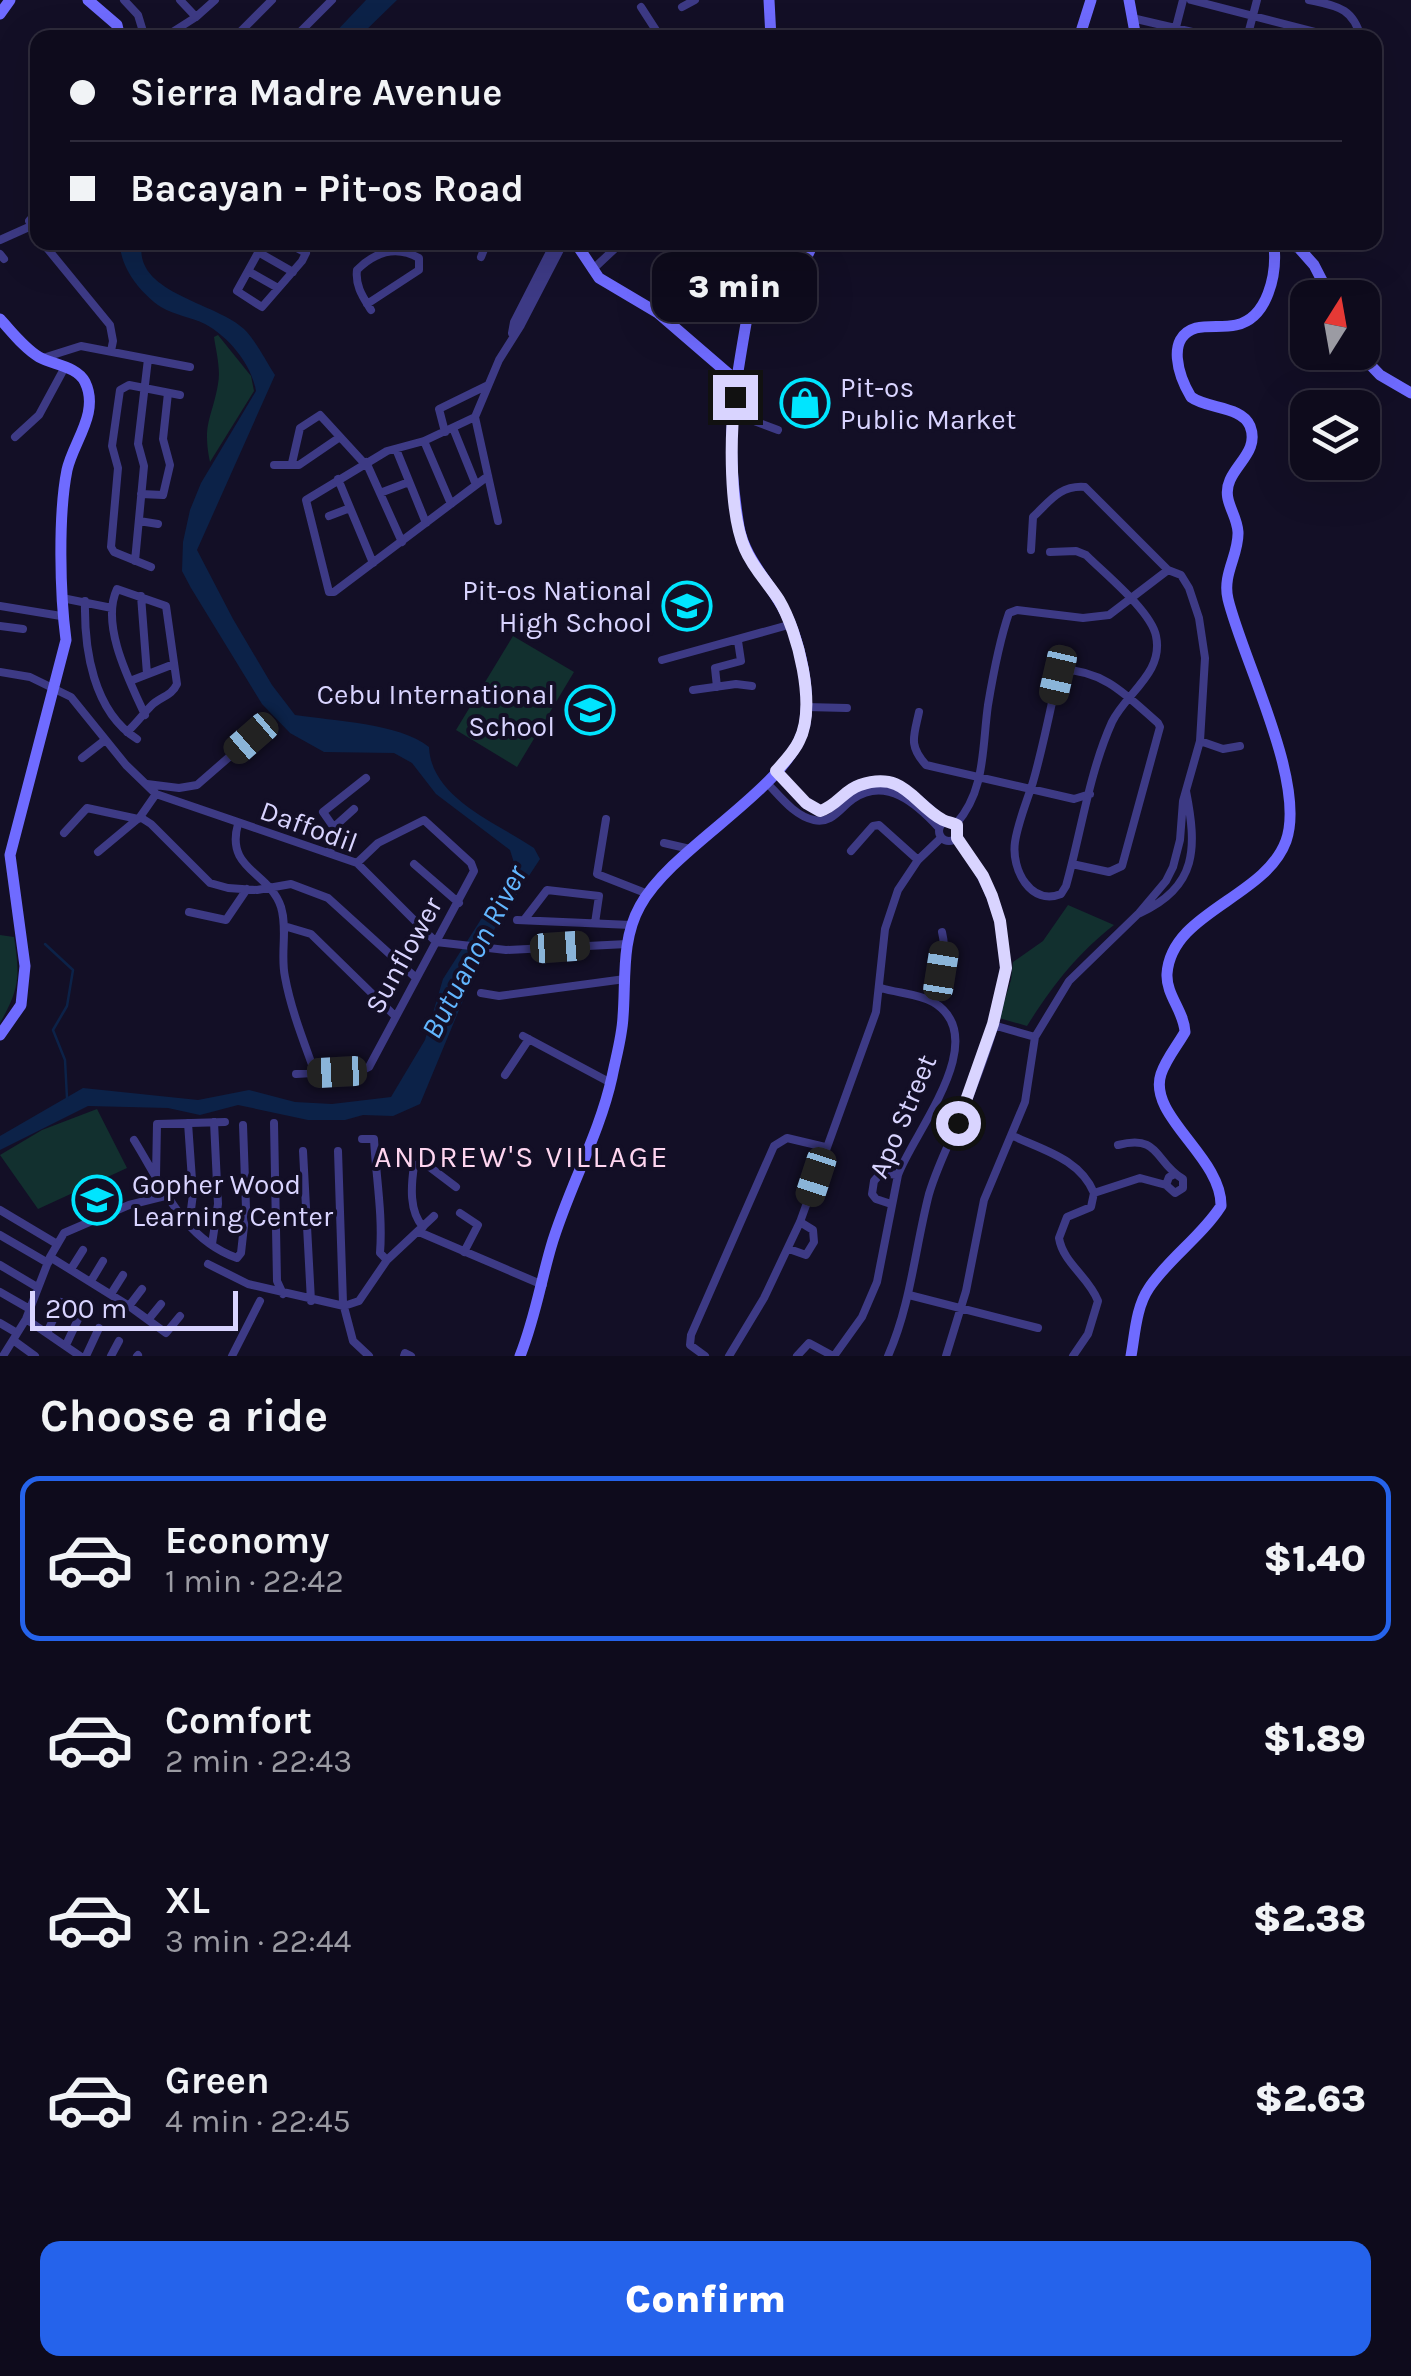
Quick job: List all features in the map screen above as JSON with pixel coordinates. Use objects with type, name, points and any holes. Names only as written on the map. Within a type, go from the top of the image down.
[{"type":"street","points":[[0,14],[10,0]]},
{"type":"street","points":[[88,0],[118,30]]},
{"type":"street","points":[[124,0],[138,14],[143,30]]},
{"type":"street","points":[[180,0],[196,17]]},
{"type":"street","points":[[176,30],[215,0]]},
{"type":"street","points":[[242,30],[272,0]]},
{"type":"street","points":[[302,30],[332,0]]},
{"type":"street","points":[[682,6],[694,0]]},
{"type":"street","points":[[768,0],[770,30]]},
{"type":"street","points":[[1081,30],[1090,0]]},
{"type":"street","points":[[1129,0],[1134,30]]},
{"type":"street","points":[[1176,27],[1182,0]]},
{"type":"street","points":[[1190,0],[1307,30]]},
{"type":"street","points":[[1249,30],[1257,0]]},
{"type":"street","points":[[1309,0],[1345,8],[1359,30]]},
{"type":"street","points":[[641,7],[656,30]]},
{"type":"street","points":[[1132,18],[1187,30]]},
{"type":"street","points":[[0,240],[30,227],[30,216]]},
{"type":"street","points":[[48,250],[110,326],[110,350]]},
{"type":"street","points":[[301,250],[306,253]]},
{"type":"street","points":[[293,272],[258,252],[237,291],[262,307],[293,272],[305,250]]},
{"type":"street","points":[[387,250],[357,270],[358,288],[369,307],[419,270],[419,258],[400,250]]},
{"type":"street","points":[[481,256],[484,250]]},
{"type":"street","points":[[511,337],[514,322],[551,250]]},
{"type":"street","points":[[498,521],[475,417],[511,337],[560,250]]},
{"type":"street","points":[[580,250],[592,270],[612,287],[658,313],[738,382]]},
{"type":"street","points":[[592,270],[613,250]]},
{"type":"street","points":[[520,1356],[550,1249],[611,1083],[623,1024],[631,925],[648,894],[690,849],[766,782],[799,742],[806,708],[801,661],[792,624],[745,549],[732,466],[733,413],[757,250]]},
{"type":"street","points":[[753,298],[771,300],[784,293],[809,250]]},
{"type":"street","points":[[1131,1356],[1148,1288],[1221,1206],[1218,1181],[1161,1098],[1161,1074],[1184,1032],[1168,986],[1170,960],[1200,919],[1243,892],[1263,873],[1285,845],[1290,815],[1286,782],[1262,695],[1227,596],[1226,575],[1238,534],[1227,486],[1250,449],[1251,429],[1236,412],[1207,406],[1191,396],[1177,350],[1190,330],[1237,325],[1259,312],[1273,273],[1269,250]]},
{"type":"street","points":[[1302,250],[1321,280]]},
{"type":"street","points":[[248,271],[278,288]]},
{"type":"street","points":[[738,278],[754,281]]},
{"type":"street","points":[[0,319],[42,358],[83,378],[88,399],[87,420],[66,473],[61,616],[66,640],[10,855],[25,966],[21,1005],[0,1036]]},
{"type":"street","points":[[42,358],[81,346],[190,367]]},
{"type":"street","points":[[134,561],[144,466],[138,444],[148,360]]},
{"type":"street","points":[[16,438],[39,416],[65,367]]},
{"type":"street","points":[[1374,370],[1411,393]]},
{"type":"street","points":[[476,485],[439,409],[488,384]]},
{"type":"street","points":[[151,567],[114,552],[111,547],[118,468],[112,446],[120,390],[129,385],[180,395]]},
{"type":"street","points":[[141,494],[163,495],[170,466],[164,442],[168,393]]},
{"type":"street","points":[[733,413],[778,430]]},
{"type":"street","points":[[292,464],[300,428],[320,416],[365,462],[402,542]]},
{"type":"street","points":[[165,417],[178,419]]},
{"type":"street","points":[[475,417],[365,462],[305,501],[329,592],[374,563],[488,476]]},
{"type":"street","points":[[274,466],[299,466],[340,437]]},
{"type":"street","points":[[424,441],[451,504]]},
{"type":"street","points":[[164,442],[176,443]]},
{"type":"street","points":[[396,449],[426,523]]},
{"type":"street","points":[[338,479],[374,563]]},
{"type":"street","points":[[380,493],[410,482]]},
{"type":"street","points":[[946,1356],[961,1308],[984,1200],[1025,1102],[1035,1037],[1069,981],[1139,913],[1166,880],[1180,840],[1187,782],[1200,741],[1204,658],[1199,618],[1181,575],[1168,570],[1084,487],[1070,486],[1059,492],[1033,516],[1031,550]]},
{"type":"street","points":[[329,516],[350,508]]},
{"type":"street","points":[[139,521],[158,524]]},
{"type":"street","points":[[1050,552],[1086,555],[1156,632],[1157,643],[1150,674],[1128,697],[1111,724],[1086,808],[1066,886],[1056,896],[1037,895],[1020,874],[1014,842],[1034,778],[1058,675],[1062,670],[1094,674],[1128,697],[1158,723],[1160,731],[1122,866],[1109,872],[1072,864]]},
{"type":"street","points":[[956,824],[972,799],[980,776],[988,708],[1009,613],[1017,610],[1082,618],[1108,615],[1168,570]]},
{"type":"street","points":[[127,732],[144,715],[153,704],[176,689],[166,606],[117,589],[112,608],[117,651],[144,715]]},
{"type":"street","points":[[142,596],[147,674]]},
{"type":"street","points":[[62,598],[112,608]]},
{"type":"street","points":[[85,601],[89,663],[116,720],[137,738]]},
{"type":"street","points":[[0,606],[61,616]]},
{"type":"street","points":[[662,660],[792,624]]},
{"type":"street","points":[[0,626],[23,630]]},
{"type":"street","points":[[717,687],[714,668],[741,661],[738,641]]},
{"type":"street","points":[[725,644],[730,664]]},
{"type":"street","points":[[130,682],[174,664]]},
{"type":"street","name":"Daffodil","points":[[0,672],[29,677],[72,699],[104,740],[156,794],[356,863],[436,942]]},
{"type":"street","points":[[693,690],[736,684],[752,686]]},
{"type":"street","points":[[806,708],[847,708]]},
{"type":"street","points":[[919,712],[913,738],[915,752],[926,764],[1074,799],[1086,808]]},
{"type":"street","points":[[147,784],[180,788],[197,785],[251,738]]},
{"type":"street","points":[[82,758],[104,740]]},
{"type":"street","points":[[1200,741],[1223,750],[1240,746]]},
{"type":"street","points":[[776,771],[806,803],[820,811],[850,790],[874,782],[895,784],[942,825],[956,824]]},
{"type":"street","points":[[329,852],[339,836],[323,812],[366,778]]},
{"type":"street","points":[[766,782],[798,814],[819,821],[830,819],[853,799],[871,791],[912,797]]},
{"type":"street","points":[[1139,913],[1161,903],[1180,886],[1188,870],[1194,842],[1187,782]]},
{"type":"street","points":[[98,852],[139,818],[156,794]]},
{"type":"street","points":[[1074,799],[1090,794]]},
{"type":"street","points":[[798,814],[806,803]]},
{"type":"street","points":[[64,833],[87,808],[139,818],[151,824],[210,882],[272,890],[291,884],[328,898],[415,977]]},
{"type":"street","points":[[334,827],[354,810]]},
{"type":"street","points":[[606,819],[597,874],[648,894]]},
{"type":"street","name":"Sunflower","points":[[296,1074],[363,1070],[369,1066],[474,870],[424,820],[378,843],[356,863]]},
{"type":"street","points":[[238,824],[234,846],[237,854],[272,890],[284,926],[285,978],[315,1074]]},
{"type":"street","points":[[941,838],[950,842],[957,838],[956,824]]},
{"type":"street","points":[[852,851],[873,826],[879,825],[918,860]]},
{"type":"street","points":[[729,1356],[800,1222],[876,1012],[890,910],[906,875],[941,838],[942,825]]},
{"type":"street","points":[[888,1356],[909,1295],[930,1193],[970,1094],[1006,968],[1000,921],[983,876],[957,838]]},
{"type":"street","points":[[664,842],[690,849]]},
{"type":"street","points":[[414,864],[459,903]]},
{"type":"street","points":[[188,912],[226,920],[247,889]]},
{"type":"street","points":[[595,923],[599,896],[547,890],[520,920],[631,925]]},
{"type":"street","points":[[284,926],[311,934],[394,1014]]},
{"type":"street","points":[[881,988],[932,1001],[943,957],[942,932]]},
{"type":"street","points":[[436,942],[487,949],[627,944]]},
{"type":"street","points":[[481,993],[499,996],[625,978]]},
{"type":"street","name":"Apo Street","points":[[833,1356],[871,1300],[898,1175],[948,1080],[954,1049],[952,1025],[932,1001]]},
{"type":"street","points":[[993,1024],[1035,1037]]},
{"type":"street","points":[[505,1074],[526,1037],[611,1083]]},
{"type":"street","points":[[212,1244],[218,1204],[214,1122]]},
{"type":"street","points":[[156,1176],[157,1124],[225,1122]]},
{"type":"street","points":[[188,1123],[192,1194],[189,1226]]},
{"type":"street","points":[[274,1123],[277,1281],[283,1294]]},
{"type":"street","points":[[134,1140],[165,1196],[189,1226],[234,1258],[241,1253],[246,1208],[243,1125]]},
{"type":"street","points":[[1013,1136],[1068,1162],[1088,1180],[1094,1193],[1091,1208],[1068,1216],[1059,1238],[1064,1254],[1083,1275],[1098,1301],[1093,1323],[1074,1356]]},
{"type":"street","points":[[705,1356],[690,1345],[690,1335],[774,1146],[787,1138],[825,1148]]},
{"type":"street","points":[[362,1139],[374,1139],[376,1200],[382,1217],[380,1252],[387,1260]]},
{"type":"street","points":[[1094,1193],[1140,1178],[1166,1185],[1172,1193],[1181,1191],[1183,1179],[1155,1148],[1134,1140],[1118,1144]]},
{"type":"street","points":[[303,1151],[310,1300]]},
{"type":"street","points":[[338,1152],[344,1306],[353,1341],[370,1356]]},
{"type":"street","points":[[456,1187],[423,1162],[414,1166],[413,1205],[421,1229],[543,1285]]},
{"type":"street","points":[[891,1204],[872,1194],[874,1181],[881,1173],[898,1175]]},
{"type":"street","points":[[1166,1185],[1167,1179],[1175,1174]]},
{"type":"street","points":[[2,1355],[27,1314],[64,1233],[128,1205],[165,1196]]},
{"type":"street","points":[[0,1210],[57,1244]]},
{"type":"street","points":[[460,1213],[478,1225],[464,1252]]},
{"type":"street","points":[[208,1264],[248,1284],[344,1306],[359,1301],[387,1260],[434,1216]]},
{"type":"street","points":[[788,1249],[806,1255],[814,1242],[813,1230],[800,1222]]},
{"type":"street","points":[[0,1236],[91,1281],[166,1333],[180,1316]]},
{"type":"street","points":[[71,1270],[83,1250]]},
{"type":"street","points":[[91,1281],[104,1261]]},
{"type":"street","points":[[0,1265],[37,1288]]},
{"type":"street","points":[[111,1294],[123,1275]]},
{"type":"street","points":[[129,1306],[142,1289]]},
{"type":"street","points":[[0,1292],[47,1332],[84,1356],[99,1328]]},
{"type":"street","points":[[909,1295],[1038,1328]]},
{"type":"street","points":[[236,1353],[260,1301]]},
{"type":"street","points":[[47,1332],[61,1302]]},
{"type":"street","points":[[148,1320],[161,1304]]},
{"type":"street","points":[[66,1346],[80,1315]]},
{"type":"street","points":[[0,1323],[35,1356]]},
{"type":"street","points":[[112,1356],[119,1341]]},
{"type":"street","points":[[796,1356],[809,1344],[833,1356]]},
{"type":"green space","points":[[218,335],[251,376],[254,391],[210,462],[207,429],[219,379],[214,337]]},
{"type":"green space","points":[[513,636],[574,672],[517,767],[456,730]]},
{"type":"green space","points":[[1068,905],[1114,925],[1066,971],[1027,1026],[999,1018],[1013,962],[1043,941]]},
{"type":"green space","points":[[0,935],[14,937],[17,972],[15,991],[0,1023]]},
{"type":"green space","points":[[97,1109],[127,1168],[38,1209],[0,1155],[42,1130]]},
{"type":"water","points":[[366,0],[397,0],[366,30],[338,30]]},
{"type":"water","name":"Butuanon River","points":[[142,250],[150,274],[163,285],[244,329],[275,375],[197,550],[272,685],[295,715],[384,728],[429,747],[441,781],[453,795],[534,848],[540,859],[496,926],[420,1104],[393,1116],[363,1115],[345,1120],[308,1120],[238,1105],[200,1115],[168,1108],[88,1106],[0,1150],[0,1136],[83,1088],[198,1100],[249,1090],[295,1102],[332,1104],[391,1097],[425,1040],[443,979],[515,866],[510,850],[436,794],[412,763],[394,753],[324,752],[290,733],[262,704],[182,571],[190,510],[201,483],[256,391],[254,381],[238,352],[222,336],[205,324],[153,301],[127,270],[121,252]]},
{"type":"waterway","points":[[45,944],[73,970],[67,1006],[53,1030],[65,1060],[67,1098]]},
{"type":"place","name":"Pit-os Public Market","points":[[805,403]]},
{"type":"place","name":"Pit-os National High School","points":[[687,606]]},
{"type":"place","name":"Cebu International School","points":[[590,710]]},
{"type":"place","name":"Gopher Wood Learning Center","points":[[97,1200]]},
{"type":"district","name":"ANDREW'S VILLAGE","points":[[522,1157]]},
{"type":"route","points":[[735,397],[731,433],[739,530],[745,549],[792,624],[801,661],[804,724],[799,742],[776,771],[806,803],[820,811],[856,786],[874,782],[895,784],[914,794],[945,822],[957,825],[957,838],[983,876],[1000,921],[1006,954],[1004,982],[982,1060],[958,1123]]}]
